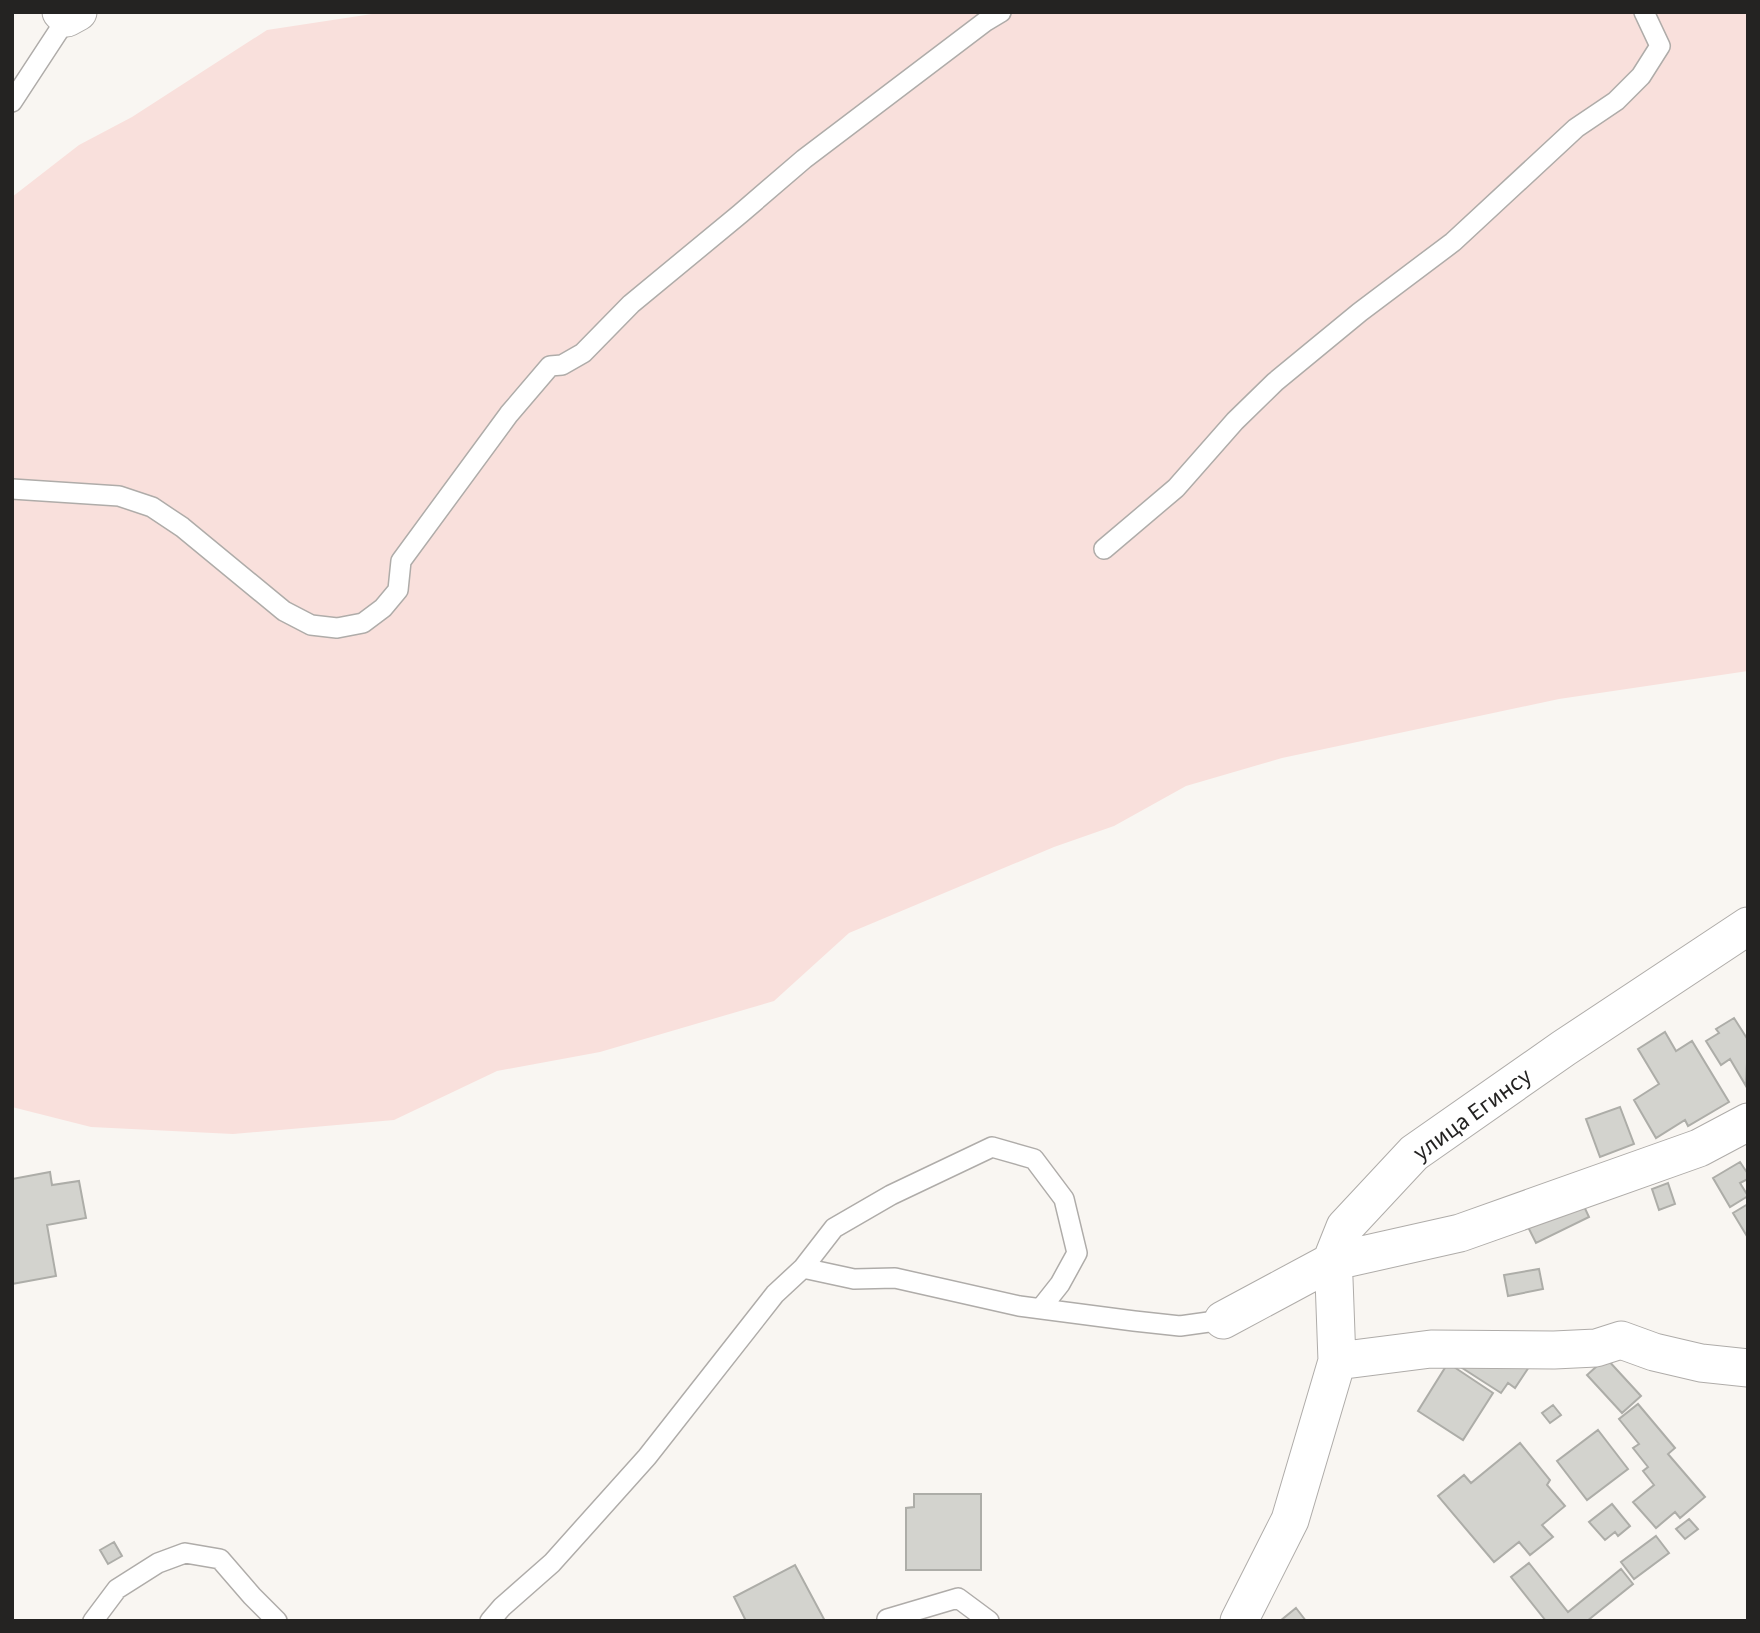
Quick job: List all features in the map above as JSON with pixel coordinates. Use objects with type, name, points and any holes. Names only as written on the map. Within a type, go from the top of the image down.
[{"type":"street","name":"улица Егинсу","points":[[1239,1621],[1290,1520],[1337,1361],[1331,1262],[1345,1227],[1414,1153],[1564,1048],[1748,926]]},
{"type":"street","points":[[1223,1320],[1331,1262],[1460,1233],[1699,1149],[1748,1122]]},
{"type":"street","points":[[1337,1361],[1431,1349],[1596,1348],[1622,1340],[1654,1352],[1689,1360],[1748,1368]]},
{"type":"lane","points":[[12,489],[119,496],[152,507],[182,527],[285,611],[311,625],[337,628],[363,623],[383,608],[398,590],[401,561],[509,414],[550,366],[562,365],[583,353],[631,304],[804,159],[1001,12]]},
{"type":"lane","points":[[1104,549],[1175,488],[1235,421],[1275,382],[1360,312],[1453,242],[1576,128],[1616,101],[1641,76],[1660,46],[1644,12]]},
{"type":"lane","points":[[12,102],[68,14]]},
{"type":"lane","points":[[490,1621],[552,1563],[647,1457],[775,1294],[803,1268],[834,1228],[891,1195],[992,1147],[1034,1159],[1064,1199],[1077,1252],[1060,1284],[1041,1308]]},
{"type":"lane","points":[[803,1268],[854,1279],[895,1279],[1019,1306],[1180,1326],[1223,1320]]},
{"type":"lane","points":[[93,1621],[117,1589],[158,1563],[184,1553],[220,1559],[277,1621]]},
{"type":"lane","points":[[887,1619],[958,1598],[989,1621]]},
{"type":"shaded area","points":[[385,12],[1748,12],[1748,671],[1559,699],[1282,758],[1186,786],[1114,826],[1054,847],[849,933],[774,1001],[600,1052],[497,1071],[394,1120],[233,1134],[91,1127],[12,1107],[12,197],[79,145],[132,117],[267,30]]},
{"type":"building","points":[[1734,1018],[1748,1040],[1746,1086],[1730,1059],[1721,1065],[1706,1041],[1719,1033],[1716,1029]]},
{"type":"building","points":[[1665,1032],[1676,1051],[1692,1041],[1729,1102],[1688,1126],[1685,1120],[1656,1138],[1634,1100],[1659,1084],[1638,1049]]},
{"type":"building","points":[[1620,1107],[1634,1144],[1600,1157],[1586,1119]]},
{"type":"building","points":[[1740,1162],[1748,1174],[1748,1179],[1740,1183],[1748,1196],[1730,1207],[1713,1178]]},
{"type":"building","points":[[50,1172],[52,1185],[79,1181],[86,1218],[47,1225],[56,1276],[12,1284],[12,1179]]},
{"type":"building","points":[[1668,1183],[1675,1204],[1659,1210],[1652,1189]]},
{"type":"building","points":[[1582,1202],[1589,1217],[1536,1243],[1528,1227]]},
{"type":"building","points":[[1748,1204],[1748,1238],[1733,1213]]},
{"type":"building","points":[[1539,1269],[1543,1289],[1508,1296],[1504,1275]]},
{"type":"building","points":[[1606,1358],[1641,1396],[1622,1413],[1587,1375]]},
{"type":"building","points":[[1448,1363],[1493,1393],[1463,1440],[1418,1411]]},
{"type":"building","points":[[1456,1364],[1531,1364],[1515,1388],[1508,1383],[1501,1393]]},
{"type":"building","points":[[1638,1404],[1675,1448],[1668,1454],[1705,1497],[1680,1518],[1675,1512],[1656,1528],[1633,1502],[1654,1485],[1643,1471],[1648,1467],[1633,1448],[1639,1444],[1619,1419]]},
{"type":"building","points":[[1553,1405],[1561,1415],[1550,1423],[1542,1413]]},
{"type":"building","points":[[1598,1430],[1628,1469],[1587,1500],[1557,1461]]},
{"type":"building","points":[[1520,1443],[1550,1480],[1547,1485],[1565,1506],[1542,1525],[1553,1537],[1530,1555],[1519,1542],[1494,1562],[1438,1496],[1464,1475],[1471,1483]]},
{"type":"building","points":[[914,1494],[981,1494],[981,1570],[906,1570],[906,1508],[914,1507]]},
{"type":"building","points":[[1612,1504],[1630,1526],[1618,1536],[1615,1532],[1605,1540],[1589,1522]]},
{"type":"building","points":[[1689,1519],[1698,1529],[1685,1539],[1676,1529]]},
{"type":"building","points":[[1656,1536],[1669,1553],[1634,1579],[1621,1562]]},
{"type":"building","points":[[114,1542],[122,1556],[108,1564],[100,1550]]},
{"type":"building","points":[[1529,1563],[1568,1612],[1621,1569],[1633,1584],[1587,1621],[1546,1621],[1511,1577]]},
{"type":"building","points":[[795,1565],[825,1621],[746,1621],[734,1597]]},
{"type":"building","points":[[1296,1608],[1306,1621],[1280,1621]]}]
